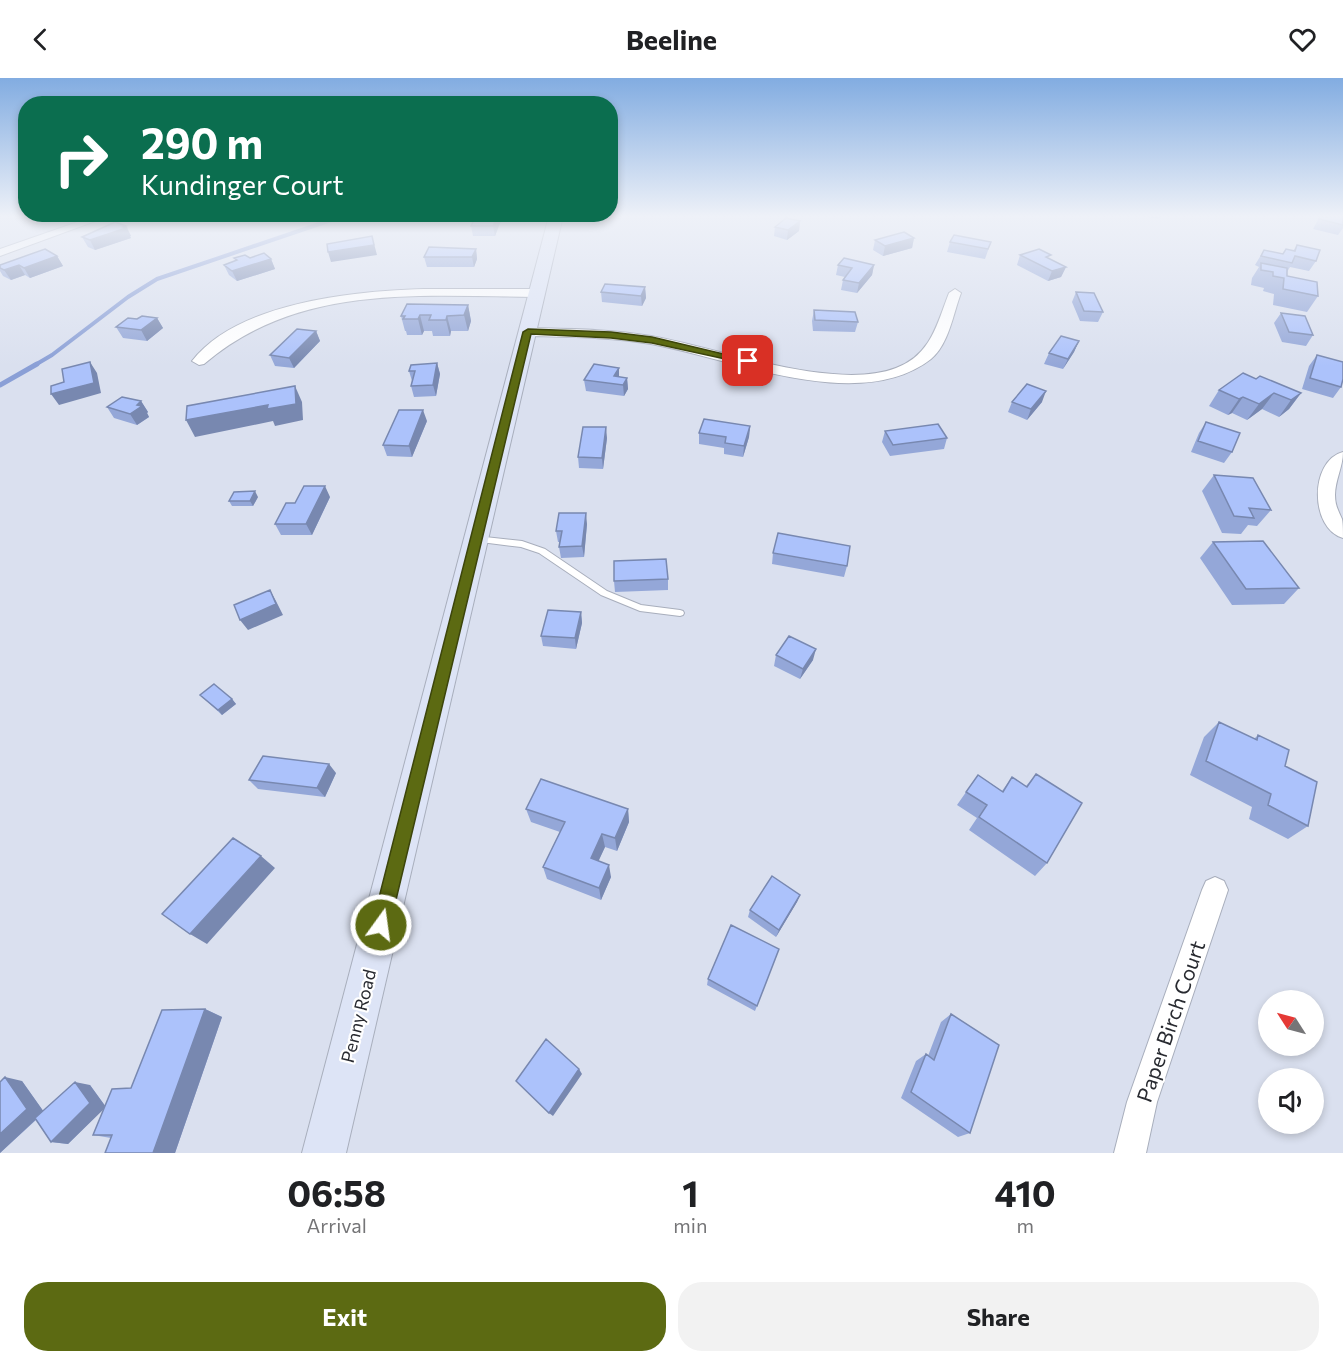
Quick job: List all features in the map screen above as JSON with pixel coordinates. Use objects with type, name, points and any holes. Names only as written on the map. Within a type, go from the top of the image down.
[{"type":"street","name":"Penny Road","points":[[324,1153],[543,266]]},
{"type":"street","points":[[199,361],[222,342],[251,325],[294,309],[319,303],[372,295],[536,293]]},
{"type":"street","points":[[528,332],[611,335],[652,340],[803,374],[835,379],[869,379],[910,367],[928,355],[940,334],[955,293]]},
{"type":"street","points":[[1343,457],[1336,461],[1326,485],[1329,513],[1343,532]]},
{"type":"street","name":"Paper Birch Court","points":[[1130,1153],[1142,1102],[1215,890]]},
{"type":"lane","points":[[476,539],[522,544],[542,551],[603,593],[640,608],[680,613]]},
{"type":"building","points":[[0,266],[15,266],[4,270]]},
{"type":"building","points":[[226,266],[248,266],[232,271]]},
{"type":"building","points":[[843,266],[873,266],[859,283],[843,280],[852,268]]},
{"type":"building","points":[[1042,266],[1066,267],[1052,271]]},
{"type":"building","points":[[1261,266],[1287,268],[1287,276],[1317,282],[1318,296],[1283,289],[1284,278],[1273,276],[1273,272],[1261,270]]},
{"type":"building","points":[[605,284],[645,287],[641,296],[601,292]]},
{"type":"building","points":[[1076,292],[1094,293],[1103,312],[1084,311]]},
{"type":"building","points":[[407,304],[468,305],[464,315],[447,316],[446,320],[429,320],[431,315],[420,315],[418,319],[403,319],[405,316],[401,316]]},
{"type":"building","points":[[814,310],[855,312],[858,322],[815,320]]},
{"type":"building","points":[[1281,313],[1305,316],[1313,335],[1289,332]]},
{"type":"building","points":[[142,316],[157,318],[141,330],[116,327],[128,318],[137,319]]},
{"type":"building","points":[[297,329],[316,331],[289,358],[270,355]]},
{"type":"building","points":[[1061,336],[1079,341],[1068,359],[1049,353]]},
{"type":"building","points":[[1317,355],[1343,362],[1341,387],[1310,378]]},
{"type":"building","points":[[90,362],[94,383],[51,394],[51,386],[64,382],[62,369]]},
{"type":"building","points":[[437,363],[433,385],[411,386],[415,371],[409,371],[411,365]]},
{"type":"building","points":[[594,364],[619,368],[614,376],[627,378],[623,385],[584,380]]},
{"type":"building","points":[[1243,373],[1256,379],[1260,376],[1301,393],[1291,400],[1274,393],[1259,404],[1243,397],[1239,399],[1219,390]]},
{"type":"building","points":[[1027,384],[1046,391],[1031,409],[1012,402]]},
{"type":"building","points":[[295,386],[296,404],[267,409],[268,405],[186,420],[187,406]]},
{"type":"building","points":[[122,397],[141,401],[137,405],[142,406],[130,414],[107,407]]},
{"type":"building","points":[[399,410],[423,410],[409,446],[383,445]]},
{"type":"building","points":[[704,419],[750,426],[744,446],[725,443],[726,437],[699,433]]},
{"type":"building","points":[[1206,422],[1240,433],[1232,452],[1198,441]]},
{"type":"building","points":[[938,424],[947,438],[893,445],[885,431]]},
{"type":"building","points":[[583,427],[606,427],[602,458],[578,457]]},
{"type":"building","points":[[1214,475],[1253,478],[1271,510],[1249,508],[1254,518],[1234,516]]},
{"type":"building","points":[[304,486],[325,486],[306,524],[275,524],[286,503],[295,503]]},
{"type":"building","points":[[255,491],[250,501],[229,501],[234,492]]},
{"type":"building","points":[[559,513],[586,513],[582,546],[559,547],[562,531],[556,531]]},
{"type":"building","points":[[778,533],[850,546],[847,566],[773,553]]},
{"type":"building","points":[[1263,541],[1299,588],[1246,589],[1213,542]]},
{"type":"building","points":[[666,559],[668,579],[614,581],[614,561]]},
{"type":"building","points":[[270,590],[276,604],[240,620],[234,605]]},
{"type":"building","points":[[548,610],[581,612],[575,638],[541,636]]},
{"type":"building","points":[[789,636],[816,649],[803,669],[776,655]]},
{"type":"building","points":[[214,684],[232,699],[218,710],[200,695]]},
{"type":"building","points":[[1219,722],[1257,740],[1258,735],[1289,750],[1285,766],[1317,782],[1308,826],[1268,805],[1271,794],[1206,761]]},
{"type":"building","points":[[263,756],[329,764],[317,788],[249,780]]},
{"type":"building","points":[[1036,774],[1082,803],[1047,863],[979,817],[987,805],[966,792],[978,775],[1003,792],[1012,777],[1027,787]]},
{"type":"building","points":[[541,779],[628,809],[615,838],[602,834],[591,858],[609,865],[599,888],[543,867],[565,822],[526,809]]},
{"type":"building","points":[[233,838],[261,856],[190,934],[162,914]]},
{"type":"building","points":[[772,876],[800,895],[779,930],[750,910]]},
{"type":"building","points":[[731,925],[779,949],[757,1006],[708,979]]},
{"type":"building","points":[[205,1009],[153,1153],[105,1153],[112,1135],[93,1135],[112,1089],[131,1088],[162,1010]]},
{"type":"building","points":[[951,1014],[999,1045],[970,1133],[911,1092],[926,1054],[934,1060]]},
{"type":"building","points":[[546,1039],[579,1069],[549,1113],[516,1081]]},
{"type":"building","points":[[5,1077],[27,1109],[0,1134],[0,1082]]},
{"type":"building","points":[[75,1082],[90,1103],[51,1142],[35,1118]]},
{"type":"waterway","points":[[35,365],[52,355],[128,297],[157,279],[195,266]]},
{"type":"waterway","points":[[0,385],[37,364]]},
{"type":"route","points":[[381,925],[528,332],[611,335],[652,340],[748,361]]}]
